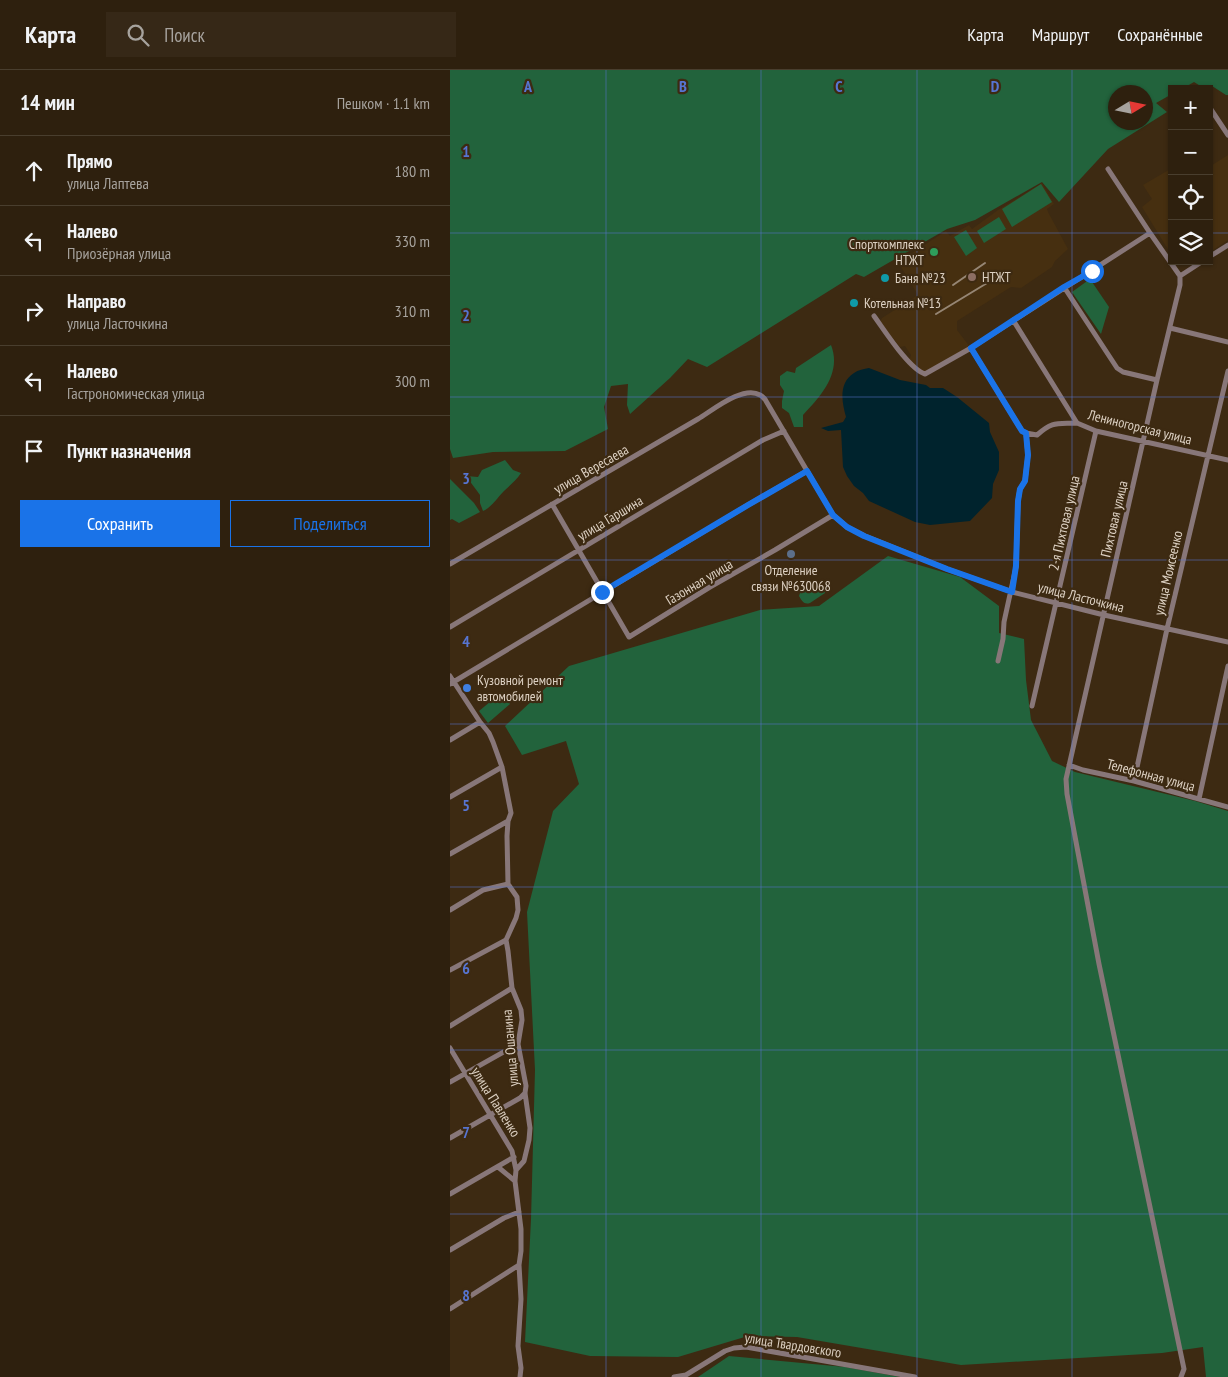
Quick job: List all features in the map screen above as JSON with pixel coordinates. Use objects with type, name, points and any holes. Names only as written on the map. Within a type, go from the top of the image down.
[{"type":"street","points":[[1213,112],[1228,135]]},
{"type":"street","points":[[1108,169],[1180,276],[1197,265]]},
{"type":"street","points":[[874,316],[910,364],[925,374],[971,348],[1150,233]]},
{"type":"street","points":[[1213,254],[1228,245]]},
{"type":"street","name":"Пихтовая улица","points":[[1180,276],[1180,285],[1066,779],[1067,794],[1099,964],[1184,1369],[1181,1377]]},
{"type":"street","points":[[1064,287],[1117,368],[1123,372],[1157,380]]},
{"type":"street","name":"Лениногорская улица","points":[[1013,320],[1077,423],[1096,431],[1228,460]]},
{"type":"street","points":[[1170,328],[1228,342]]},
{"type":"street","points":[[971,348],[1022,431],[1036,435],[1049,425],[1077,423]]},
{"type":"street","name":"улица Моисеенко","points":[[1134,781],[1167,628],[1228,371]]},
{"type":"street","name":"улица Ласточкина","points":[[742,393],[761,395],[833,515],[847,527],[864,536],[1012,592],[1104,615],[1228,642]]},
{"type":"street","name":"улица Вересаева","points":[[450,564],[742,393]]},
{"type":"street","name":"улица Гаршина","points":[[450,627],[763,440],[784,431]]},
{"type":"street","name":"2-я Пихтовая улица","points":[[1032,706],[1096,431]]},
{"type":"street","points":[[998,661],[1016,566],[1018,501],[1020,489],[1025,481],[1027,464],[1026,433]]},
{"type":"street","points":[[452,683],[807,471]]},
{"type":"street","points":[[552,504],[602,592]]},
{"type":"street","name":"Газонная улица","points":[[602,592],[629,637],[833,515]]},
{"type":"street","points":[[1199,799],[1228,666]]},
{"type":"street","points":[[450,676],[452,683],[489,734],[502,767],[511,813],[508,821],[508,884],[517,897],[518,910],[506,940],[450,970]]},
{"type":"street","points":[[450,740],[480,722]]},
{"type":"street","name":"Телефонная улица","points":[[1069,765],[1228,807]]},
{"type":"street","points":[[450,797],[502,767]]},
{"type":"street","points":[[450,854],[508,821]]},
{"type":"street","points":[[450,910],[483,890],[508,884]]},
{"type":"street","name":"улица Ошанина","points":[[506,940],[512,988],[521,1010],[522,1020],[518,1044],[526,1086],[525,1094],[530,1128],[524,1161],[516,1170],[515,1181],[521,1229],[519,1264],[521,1298],[518,1346],[521,1368],[520,1377]]},
{"type":"street","points":[[450,1026],[512,988]]},
{"type":"street","points":[[450,1082],[518,1044]]},
{"type":"street","name":"улица Павленко","points":[[450,1048],[512,1151],[516,1170]]},
{"type":"street","points":[[450,1138],[525,1094]]},
{"type":"street","points":[[450,1194],[514,1157]]},
{"type":"street","points":[[498,1167],[515,1181]]},
{"type":"street","points":[[450,1250],[504,1218],[519,1212]]},
{"type":"street","points":[[450,1309],[519,1264]]},
{"type":"street","name":"улица Твардовского","points":[[674,1377],[686,1375],[725,1351],[746,1347],[915,1377]]},
{"type":"shaded area","points":[[1228,155],[1228,240],[1213,250],[1213,175],[1213,164]]},
{"type":"shaded area","points":[[1168,170],[1168,249],[1142,207],[1152,199],[1143,185]]},
{"type":"shaded area","name":"НТЖТ","points":[[1042,183],[1054,204],[1047,209],[1048,212],[1068,249],[1055,261],[1052,267],[1021,288],[1011,287],[957,321],[957,330],[970,347],[925,376],[922,376],[909,360],[911,355],[905,346],[900,347],[880,322],[882,318],[918,295],[898,262],[946,231],[950,236],[969,225],[972,229],[998,210]]},
{"type":"green space","points":[[450,70],[1228,70],[1228,95],[1213,85],[1199,85],[1194,82],[1189,85],[1168,85],[1168,96],[1156,103],[1167,112],[1153,121],[1153,85],[1108,85],[1108,130],[1138,130],[1108,149],[1059,202],[1042,182],[975,220],[947,229],[864,277],[856,274],[707,367],[688,359],[630,414],[627,405],[628,384],[611,386],[604,407],[608,429],[565,451],[493,452],[453,458],[450,449]]},
{"type":"green space","points":[[1041,184],[1052,202],[1012,227],[1002,209]]},
{"type":"green space","points":[[999,217],[1006,229],[984,243],[977,231]]},
{"type":"green space","points":[[966,230],[977,248],[966,256],[954,237]]},
{"type":"green space","points":[[1090,279],[1109,307],[1101,334],[1072,292]]},
{"type":"green space","points":[[831,345],[834,365],[828,383],[817,400],[803,415],[803,427],[794,427],[789,413],[782,408],[784,391],[780,385],[780,376],[787,371],[795,373],[796,368]]},
{"type":"green space","points":[[505,460],[513,470],[521,473],[492,505],[483,511],[480,495],[466,476],[478,477],[482,470]]},
{"type":"green space","points":[[450,479],[474,503],[480,512],[459,523],[452,519],[450,520]]},
{"type":"green space","points":[[888,556],[960,577],[999,606],[999,633],[1024,639],[1026,680],[1031,720],[1052,761],[1075,772],[1195,801],[1228,811],[1228,1377],[1206,1377],[1203,1347],[1162,1353],[961,1365],[797,1337],[748,1336],[678,1357],[590,1356],[525,1342],[535,1070],[527,912],[553,811],[579,784],[566,741],[522,755],[505,726],[569,666],[760,610],[819,606]]},
{"type":"green space","points":[[817,581],[821,582],[826,588],[825,593],[810,603],[805,603],[799,596],[800,593]]},
{"type":"green space","points":[[502,692],[510,704],[488,723],[479,711]]},
{"type":"green space","points":[[729,1356],[845,1367],[900,1377],[698,1377]]},
{"type":"water","points":[[869,368],[900,380],[926,385],[930,388],[943,388],[989,423],[990,432],[999,452],[999,470],[993,484],[992,498],[970,521],[930,525],[915,522],[869,501],[847,476],[843,467],[841,430],[828,431],[821,428],[843,422],[846,417],[842,394],[845,382],[856,372]]},
{"type":"railway","points":[[953,285],[985,263]]},
{"type":"railway","points":[[936,314],[997,277]]},
{"type":"place","name":"Спорткомплекс НТЖТ","points":[[934,252]]},
{"type":"place","name":"НТЖТ","points":[[972,277]]},
{"type":"place","name":"Баня №23","points":[[885,278]]},
{"type":"place","name":"Котельная №13","points":[[854,303]]},
{"type":"place","name":"Отделение связи №630068","points":[[791,554]]},
{"type":"place","name":"Кузовной ремонт автомобилей","points":[[467,688]]},
{"type":"route","points":[[602,592],[807,471],[833,515],[847,527],[864,536],[947,569],[1012,592],[1016,566],[1018,501],[1020,489],[1025,481],[1028,455],[1026,433],[1022,431],[971,348],[1064,287],[1092,271]]}]
